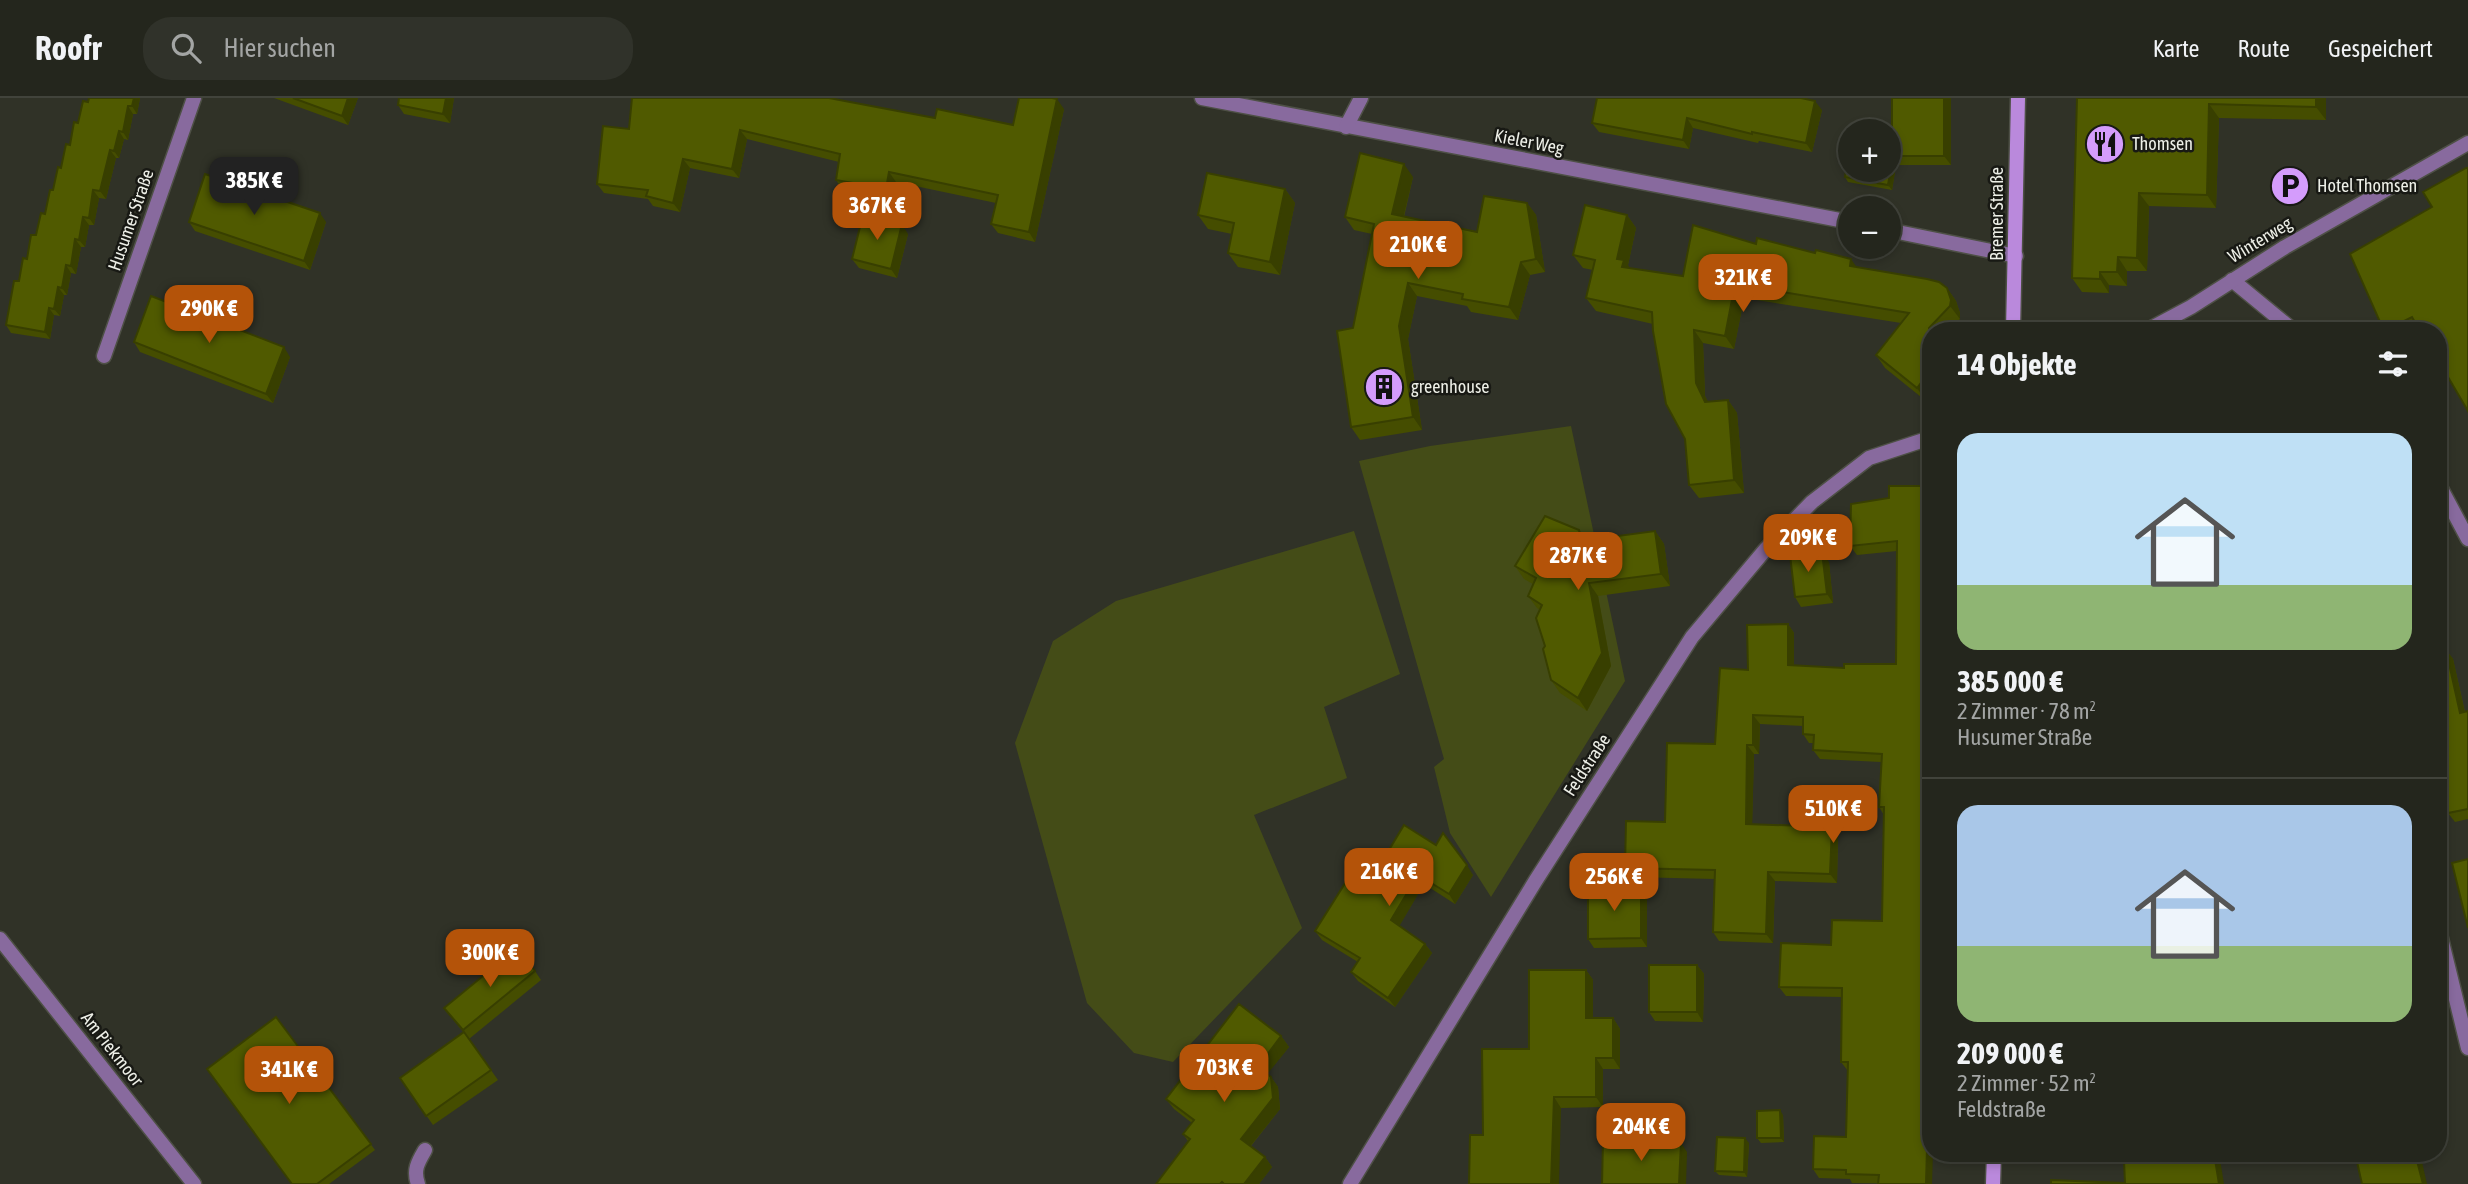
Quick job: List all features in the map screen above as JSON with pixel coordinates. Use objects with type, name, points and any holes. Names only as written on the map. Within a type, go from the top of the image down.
[{"type":"main road","name":"Bremer Straße","points":[[2013,322],[2017,256],[2018,98]]},
{"type":"main road","points":[[1993,1184],[1994,1162]]},
{"type":"street","name":"Husumer Straße","points":[[104,356],[194,98]]},
{"type":"street","name":"Kieler Weg","points":[[1202,98],[1838,220]]},
{"type":"street","points":[[1346,127],[1361,98]]},
{"type":"street","name":"Winterweg","points":[[2162,322],[2468,143]]},
{"type":"street","points":[[1901,233],[2017,256]]},
{"type":"street","points":[[2232,280],[2283,322]]},
{"type":"street","name":"Feldstraße","points":[[1350,1184],[1536,880],[1692,637],[1765,550],[1812,502],[1870,458],[1922,441]]},
{"type":"street","points":[[2447,500],[2468,539]]},
{"type":"street","name":"Am Piekmoor","points":[[0,939],[194,1184]]},
{"type":"street","points":[[2447,963],[2468,1048]]},
{"type":"street","points":[[418,1184],[415,1175],[417,1163],[425,1150]]},
{"type":"green space","points":[[1571,426],[1625,681],[1491,897],[1450,833],[1434,767],[1444,759],[1359,461],[1430,446]]},
{"type":"green space","points":[[1354,531],[1400,674],[1324,707],[1347,778],[1254,815],[1302,928],[1173,1062],[1134,1053],[1087,1003],[1015,743],[1053,641],[1116,601]]},
{"type":"building","points":[[89,98],[134,98],[132,106],[128,106],[123,132],[119,131],[114,151],[110,150],[100,191],[93,190],[89,218],[83,217],[79,240],[75,239],[71,266],[66,265],[62,288],[58,287],[54,309],[49,308],[45,332],[6,325],[14,281],[19,281],[23,258],[27,259],[31,235],[36,235],[41,213],[45,214],[58,167],[61,168],[66,144],[70,145],[74,122],[78,123],[83,101],[88,102]]},
{"type":"building","points":[[293,98],[348,98],[342,116]]},
{"type":"building","points":[[399,98],[446,98],[443,114],[398,105]]},
{"type":"building","points":[[632,98],[829,98],[935,118],[937,109],[1013,125],[1019,98],[1057,99],[1029,232],[991,224],[998,195],[889,172],[886,189],[836,180],[840,154],[740,130],[732,169],[683,159],[673,203],[646,196],[648,190],[597,184],[603,126],[629,129]]},
{"type":"building","points":[[1597,98],[1801,98],[1815,101],[1806,143],[1752,134],[1687,118],[1683,140],[1592,123]]},
{"type":"building","points":[[1892,98],[1944,98],[1944,156],[1901,156],[1901,119],[1892,119]]},
{"type":"building","points":[[2077,98],[2316,98],[2316,107],[2209,104],[2207,195],[2139,193],[2137,258],[2118,257],[2117,272],[2100,272],[2100,279],[2072,278]]},
{"type":"building","points":[[1360,153],[1404,164],[1392,214],[1477,232],[1484,196],[1527,203],[1536,259],[1521,262],[1509,307],[1462,299],[1463,294],[1408,283],[1399,326],[1413,417],[1351,427],[1337,331],[1353,328],[1374,224],[1345,217]]},
{"type":"building","points":[[2468,168],[2468,411],[2447,375],[2447,322],[2415,322],[2412,317],[2402,322],[2380,322],[2350,254],[2432,207],[2423,192]]},
{"type":"building","points":[[1207,173],[1285,189],[1270,262],[1228,253],[1234,223],[1198,215]]},
{"type":"building","points":[[205,174],[320,213],[304,261],[189,222]]},
{"type":"building","points":[[1585,205],[1627,215],[1617,259],[1624,260],[1622,267],[1683,276],[1693,225],[1756,244],[1757,238],[1815,253],[1816,250],[1838,256],[1838,259],[1851,259],[1850,266],[1939,282],[1947,288],[1951,300],[1950,306],[1935,322],[1922,322],[1922,381],[1917,388],[1876,355],[1909,313],[1735,284],[1725,336],[1694,330],[1696,383],[1705,402],[1728,400],[1734,480],[1689,485],[1685,439],[1666,404],[1652,312],[1586,298],[1595,260],[1573,255]]},
{"type":"building","points":[[863,215],[902,224],[891,269],[852,259]]},
{"type":"building","points":[[151,296],[284,347],[266,394],[134,342]]},
{"type":"building","points":[[1889,486],[1922,486],[1922,1162],[1927,1162],[1926,1184],[1878,1184],[1879,1175],[1813,1169],[1814,1136],[1846,1137],[1848,1062],[1841,1062],[1842,988],[1779,987],[1781,943],[1831,945],[1832,920],[1882,921],[1884,807],[1879,807],[1882,754],[1813,750],[1814,735],[1803,734],[1803,717],[1753,715],[1753,745],[1747,745],[1746,824],[1832,827],[1830,874],[1768,872],[1766,934],[1713,932],[1715,870],[1625,868],[1626,821],[1665,822],[1667,743],[1715,744],[1720,668],[1748,670],[1747,625],[1788,624],[1788,665],[1844,668],[1844,664],[1896,664],[1897,541],[1850,546],[1851,504],[1889,498]]},
{"type":"building","points":[[1545,516],[1579,530],[1581,541],[1655,531],[1661,574],[1589,583],[1602,653],[1578,698],[1551,680],[1543,649],[1545,646],[1536,618],[1542,605],[1528,596],[1536,578],[1515,566]]},
{"type":"building","points":[[1822,552],[1827,594],[1795,597],[1790,555]]},
{"type":"building","points":[[2447,654],[2460,713],[2468,711],[2468,809],[2448,813]]},
{"type":"building","points":[[1404,825],[1436,845],[1443,833],[1467,865],[1449,894],[1418,875],[1391,920],[1425,944],[1388,998],[1351,972],[1360,958],[1315,931],[1349,877],[1366,888]]},
{"type":"building","points":[[2468,859],[2468,928],[2452,863]]},
{"type":"building","points":[[1588,888],[1641,888],[1641,938],[1588,939]]},
{"type":"building","points":[[517,948],[535,971],[463,1030],[444,1008]]},
{"type":"building","points":[[1649,965],[1697,965],[1697,1012],[1649,1012]]},
{"type":"building","points":[[1529,970],[1586,970],[1586,1018],[1613,1018],[1613,1058],[1596,1058],[1596,1097],[1554,1097],[1551,1184],[1469,1184],[1470,1135],[1483,1135],[1482,1049],[1529,1049]]},
{"type":"building","points":[[1239,1004],[1281,1036],[1258,1067],[1271,1077],[1273,1098],[1241,1139],[1265,1157],[1244,1184],[1156,1184],[1190,1139],[1183,1134],[1194,1120],[1166,1099]]},
{"type":"building","points":[[276,1017],[371,1144],[317,1184],[292,1184],[207,1069]]},
{"type":"building","points":[[464,1032],[491,1070],[426,1116],[400,1078]]},
{"type":"building","points":[[1780,1110],[1781,1138],[1757,1138],[1757,1111]]},
{"type":"building","points":[[1717,1137],[1745,1138],[1744,1172],[1715,1171]]},
{"type":"building","points":[[1603,1141],[1681,1143],[1679,1184],[1602,1184]]},
{"type":"building","points":[[2124,1162],[2215,1162],[2219,1184],[2051,1184],[2051,1180],[2125,1183]]},
{"type":"building","points":[[2357,1162],[2417,1162],[2423,1184],[2362,1184]]},
{"type":"place","name":"Thomsen","points":[[2105,144]]},
{"type":"place","name":"Hotel Thomsen","points":[[2290,186]]},
{"type":"place","name":"greenhouse","points":[[1384,387]]}]
